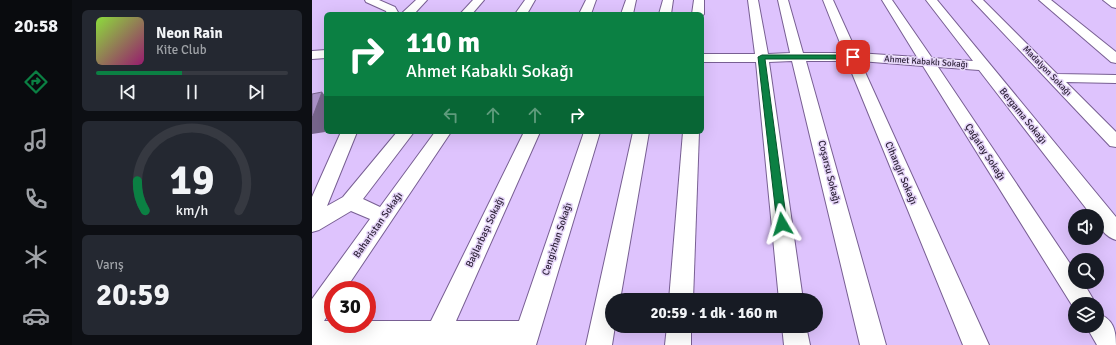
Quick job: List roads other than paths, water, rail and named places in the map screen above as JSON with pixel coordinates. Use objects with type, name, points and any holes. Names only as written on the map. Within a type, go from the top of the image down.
[{"type":"street","points":[[370,0],[391,9],[392,12]]},
{"type":"street","points":[[409,12],[422,0]]},
{"type":"street","points":[[468,12],[479,0]]},
{"type":"street","points":[[522,12],[530,0]]},
{"type":"street","points":[[586,12],[591,0]]},
{"type":"street","points":[[628,12],[631,0]]},
{"type":"street","points":[[665,12],[668,0]]},
{"type":"street","points":[[698,12],[699,0]]},
{"type":"street","points":[[753,0],[762,57],[790,293]]},
{"type":"street","name":"Coşarsu Sokağı","points":[[784,0],[873,345]]},
{"type":"street","name":"Cihangir Sokağı","points":[[828,0],[896,162],[976,345]]},
{"type":"street","name":"Çağatay Sokağı","points":[[887,0],[1079,297]]},
{"type":"street","name":"Bergama Sokağı","points":[[931,0],[982,66],[1116,232]]},
{"type":"street","name":"Madalyon Sokağı","points":[[978,0],[1116,142]]},
{"type":"street","points":[[1044,0],[1116,59]]},
{"type":"street","points":[[1108,0],[1116,5]]},
{"type":"street","points":[[312,54],[324,54]]},
{"type":"street","name":"Ahmet Kabaklı Sokağı","points":[[704,58],[853,57],[982,66]]},
{"type":"street","points":[[1053,78],[1116,79]]},
{"type":"street","points":[[312,219],[348,134]]},
{"type":"street","points":[[312,224],[350,202],[404,134]]},
{"type":"street","name":"Baharistan Sokağı","points":[[312,318],[443,134]]},
{"type":"street","name":"Bağlarbaşı Sokağı","points":[[438,333],[531,134]]},
{"type":"street","name":"Cengizhan Sokağı","points":[[525,339],[591,134]]},
{"type":"street","points":[[599,345],[642,134]]},
{"type":"street","points":[[681,293],[691,134]]},
{"type":"street","points":[[350,202],[384,217]]},
{"type":"street","points":[[312,333],[438,333],[525,339]]},
{"type":"street","points":[[678,345],[679,333]]},
{"type":"street","points":[[795,333],[796,345]]},
{"type":"street","points":[[1103,333],[1110,345]]}]
